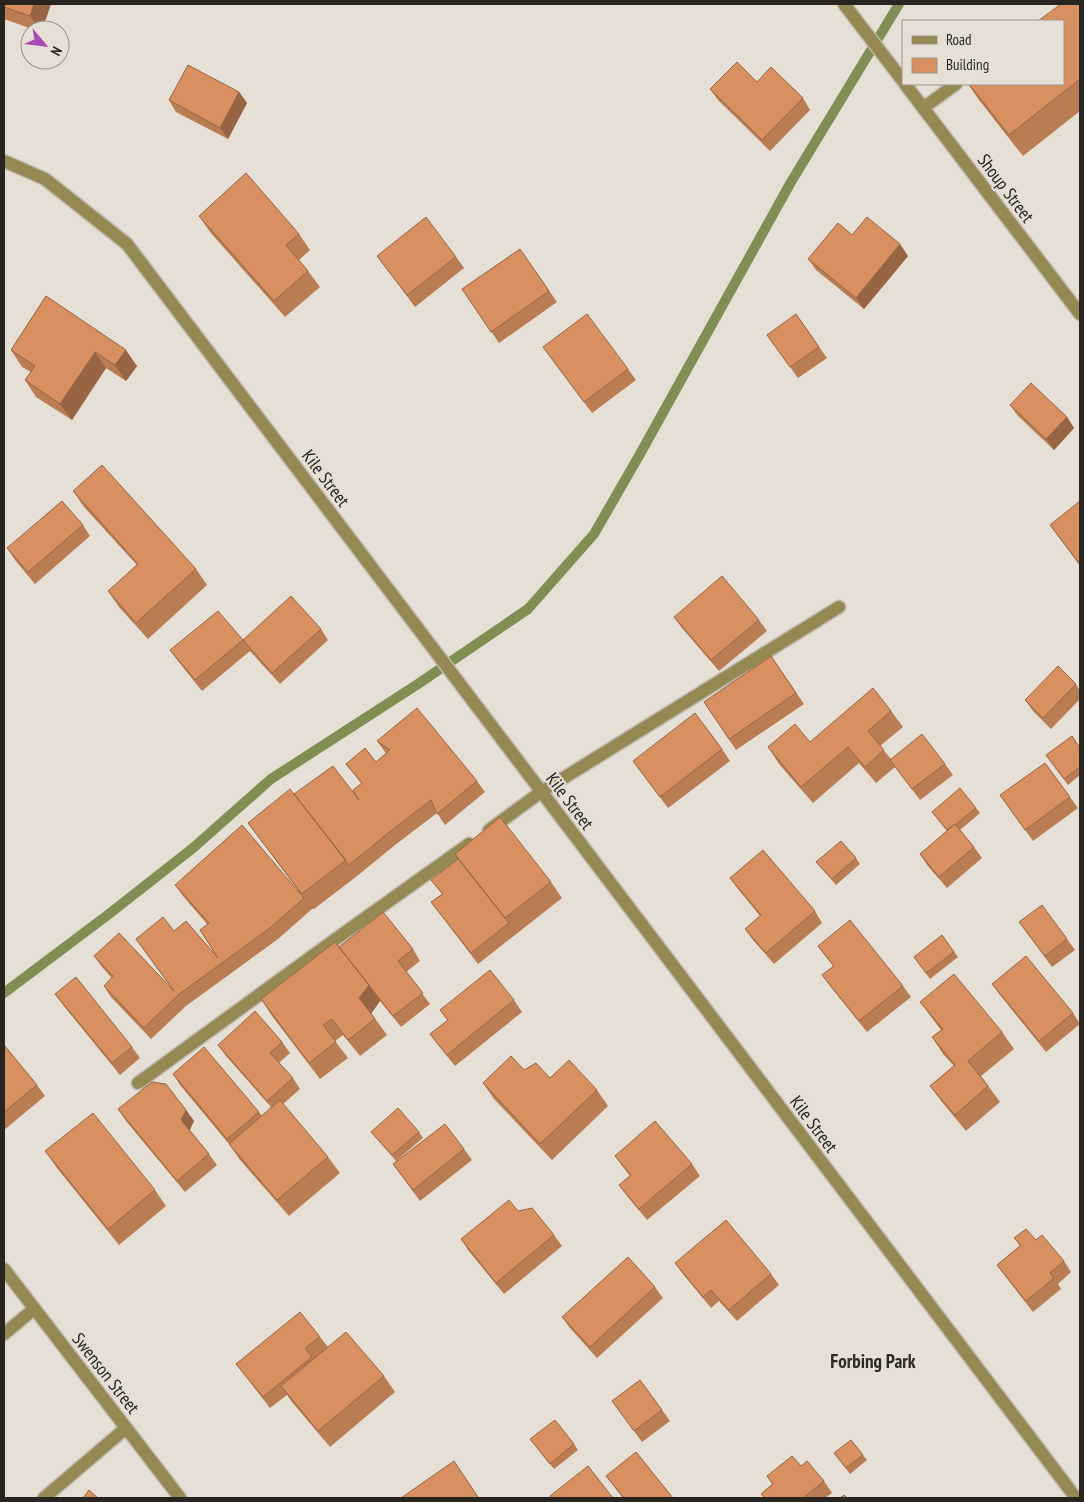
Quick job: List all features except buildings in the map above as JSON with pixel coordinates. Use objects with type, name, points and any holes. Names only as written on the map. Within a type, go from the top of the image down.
[{"type":"street","name":"Shoup Street","points":[[844,4],[902,79]]},
{"type":"street","name":"Shoup Street","points":[[906,85],[1080,314]]},
{"type":"street","points":[[924,108],[955,85]]},
{"type":"street","name":"Kile Street","points":[[4,161],[45,179],[127,244],[1076,1498]]},
{"type":"street","points":[[138,1083],[333,940],[542,792],[839,607]]},
{"type":"street","name":"Swenson Street","points":[[4,1269],[180,1498]]},
{"type":"street","points":[[4,1334],[34,1309]]},
{"type":"street","points":[[44,1498],[126,1428]]},
{"type":"waterway","points":[[4,993],[193,848],[271,779],[418,684],[528,609],[594,534],[791,182],[899,4]]},
{"type":"district","name":"Forbing Park","points":[[873,1361]]}]
